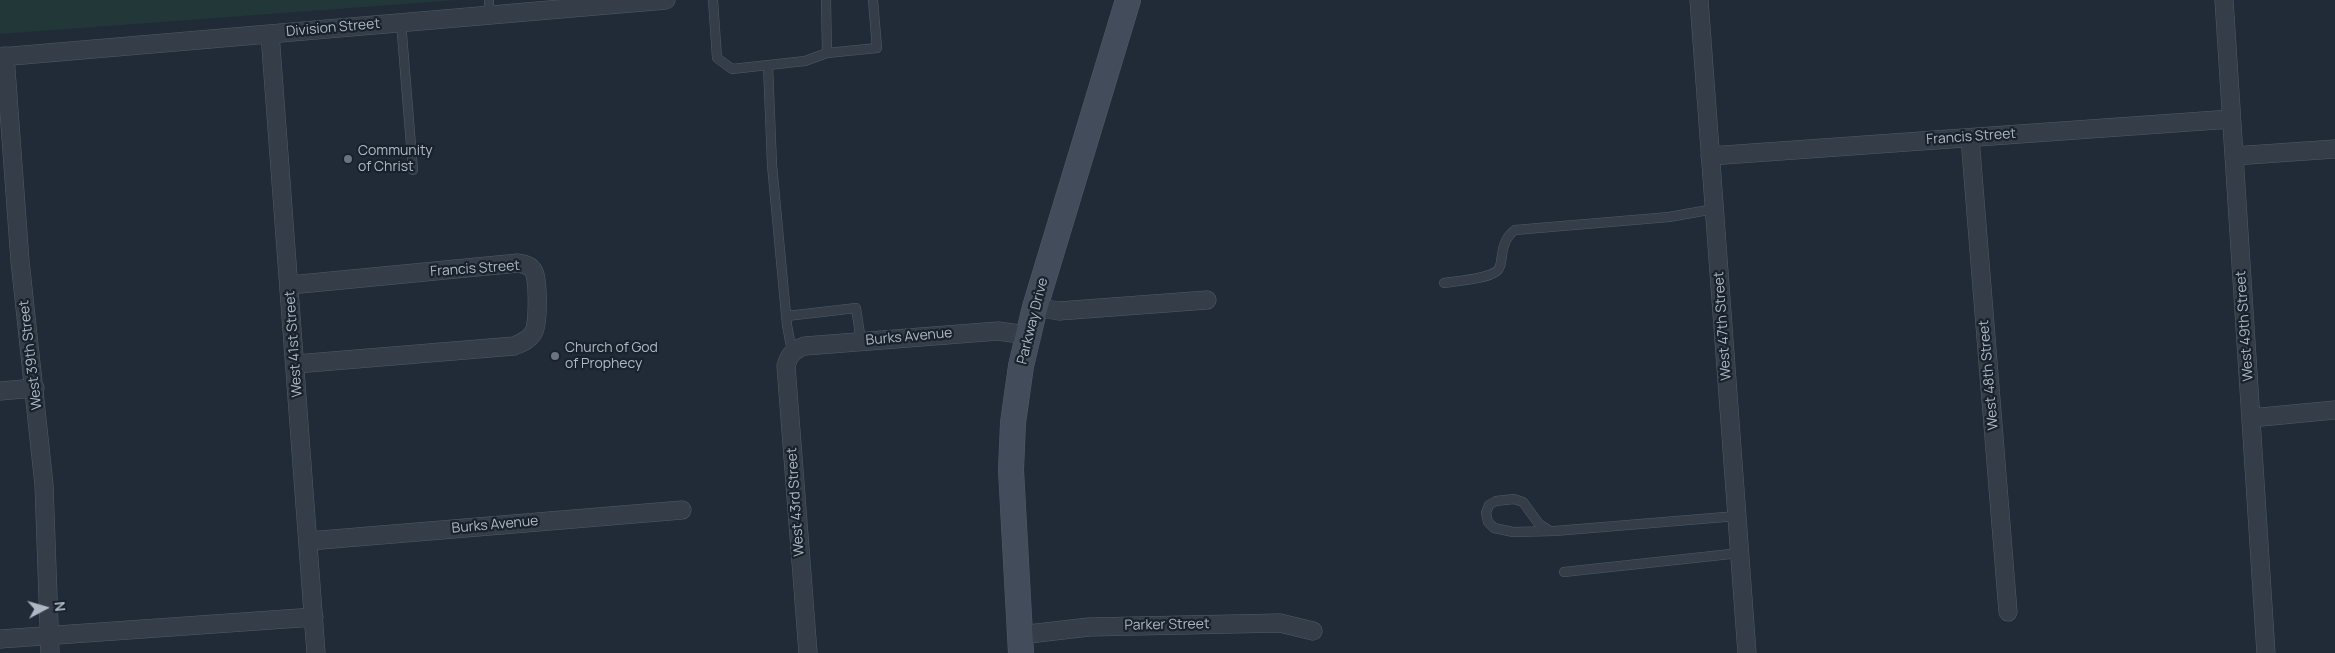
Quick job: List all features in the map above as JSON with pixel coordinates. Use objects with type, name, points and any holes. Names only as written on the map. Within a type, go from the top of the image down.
[{"type":"street","name":"Division Street","points":[[2,57],[401,22],[489,7],[666,0]]},
{"type":"street","name":"Parkway Drive","points":[[1021,644],[1011,470],[1013,423],[1027,335],[1128,0]]},
{"type":"street","name":"West 47th Street","points":[[1699,0],[1747,653]]},
{"type":"street","name":"West 49th Street","points":[[2224,0],[2266,653]]},
{"type":"street","name":"West 41st Street","points":[[270,34],[316,653]]},
{"type":"street","name":"West 39th Street","points":[[2,57],[20,261],[44,485],[49,644]]},
{"type":"street","name":"Francis Street","points":[[1710,156],[2231,119]]},
{"type":"street","name":"West 48th Street","points":[[1970,138],[2008,612]]},
{"type":"street","points":[[2234,156],[2335,149]]},
{"type":"street","name":"Francis Street","points":[[290,285],[518,263],[528,265],[534,272],[538,312],[534,333],[527,340],[514,346],[296,364]]},
{"type":"street","points":[[1035,307],[1059,310],[1207,300]]},
{"type":"street","name":"Burks Avenue","points":[[792,352],[805,346],[998,331],[1027,335]]},
{"type":"street","name":"West 43rd Street","points":[[792,352],[786,366],[808,653]]},
{"type":"street","points":[[0,391],[35,388]]},
{"type":"street","points":[[2251,418],[2335,410]]},
{"type":"street","name":"Burks Avenue","points":[[309,541],[682,510]]},
{"type":"street","points":[[0,639],[49,644],[314,617]]},
{"type":"street","name":"Parker Street","points":[[1021,644],[1089,627],[1280,623],[1312,631]]},
{"type":"lane","points":[[712,0],[717,58],[732,68],[805,61],[827,52],[877,48],[874,0]]},
{"type":"lane","points":[[826,0],[827,52]]},
{"type":"lane","points":[[401,22],[413,170]]},
{"type":"lane","points":[[768,65],[772,166],[792,352]]},
{"type":"lane","points":[[1444,283],[1477,278],[1497,271],[1500,266],[1502,246],[1515,230],[1669,217],[1714,208]]},
{"type":"lane","points":[[787,316],[856,308],[861,341]]},
{"type":"lane","points":[[1550,531],[1539,524],[1522,502],[1514,500],[1496,501],[1489,506],[1486,513],[1488,522],[1494,528],[1501,530],[1550,531],[1738,516]]},
{"type":"lane","points":[[1564,572],[1740,553]]},
{"type":"green space","points":[[0,0],[458,0],[0,34]]},
{"type":"place","name":"Community of Christ","points":[[348,159]]},
{"type":"place","name":"Church of God of Prophecy","points":[[555,356]]}]
